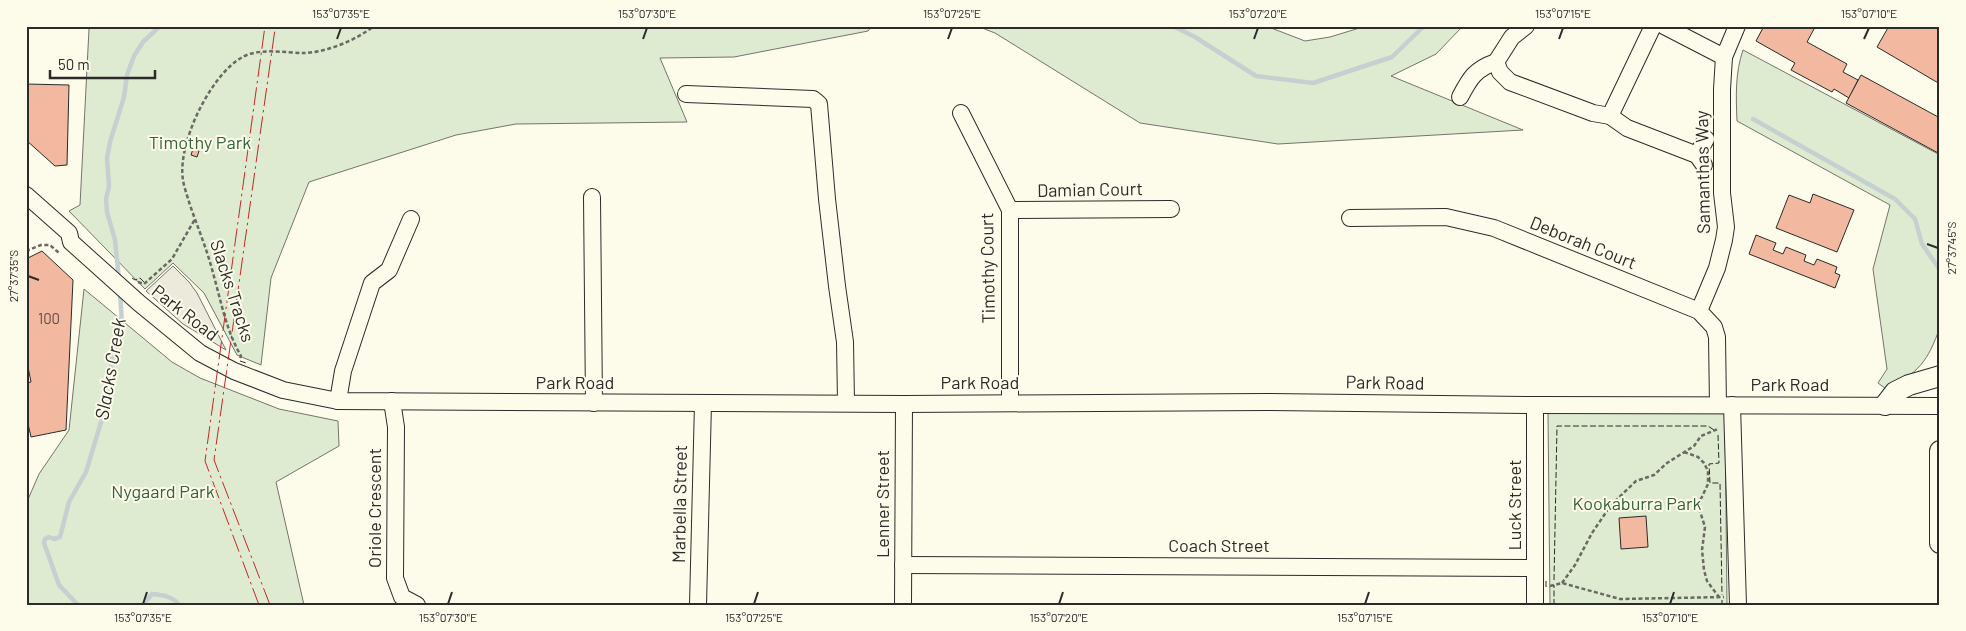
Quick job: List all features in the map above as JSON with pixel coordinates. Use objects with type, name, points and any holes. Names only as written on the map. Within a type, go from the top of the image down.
[{"type":"main road","points":[[1885,405],[1894,392],[1909,385],[1940,376]]},
{"type":"main road","points":[[1940,451],[1940,543]]},
{"type":"street","points":[[1526,26],[1512,37],[1501,51],[1496,62],[1500,72],[1510,82],[1593,113],[1610,116],[1627,128],[1701,160],[1706,139]]},
{"type":"street","points":[[1610,116],[1653,26]]},
{"type":"street","points":[[1664,26],[1724,57]]},
{"type":"street","name":"Samanthas Way","points":[[1699,311],[1717,268],[1725,234],[1722,193],[1722,89],[1724,57],[1737,26]]},
{"type":"street","points":[[1460,97],[1471,77],[1486,65],[1496,62]]},
{"type":"street","points":[[686,94],[813,99],[819,104],[827,199],[845,342],[846,402]]},
{"type":"street","name":"Timothy Court","points":[[962,113],[1010,210],[1010,403]]},
{"type":"street","name":"Park Road","points":[[26,195],[69,233],[71,242]]},
{"type":"street","points":[[592,197],[594,403]]},
{"type":"street","name":"Park Road","points":[[26,208],[62,240],[71,242],[139,303],[200,353],[234,371],[283,390],[338,401],[846,402],[904,404],[1265,402],[1940,406]]},
{"type":"street","name":"Damian Court","points":[[1010,210],[1171,209]]},
{"type":"street","name":"Deborah Court","points":[[1350,218],[1446,217],[1472,222],[1494,228],[1699,311],[1714,327],[1717,337],[1725,405],[1738,601]]},
{"type":"street","points":[[338,401],[343,371],[372,283],[389,270],[411,219]]},
{"type":"street","name":"Oriole Crescent","points":[[392,401],[396,427],[395,578],[402,597],[417,605]]},
{"type":"street","name":"Marbella Street","points":[[698,605],[703,403]]},
{"type":"street","name":"Lenner Street","points":[[903,605],[904,404]]},
{"type":"street","name":"Luck Street","points":[[1535,405],[1535,605]]},
{"type":"street","name":"Coach Street","points":[[903,565],[1535,568]]},
{"type":"path","name":"Slacks Tracks","points":[[234,371],[241,356],[222,311],[213,273],[182,179],[184,154],[199,109],[212,87],[242,57],[261,52],[307,53],[361,36],[374,26]]},
{"type":"path","name":"Slacks Tracks","points":[[134,285],[139,281],[144,284],[172,259],[195,219]]},
{"type":"path","points":[[26,251],[41,245],[50,245]]},
{"type":"path","points":[[1549,587],[1562,582],[1576,566],[1592,533],[1611,505],[1636,481],[1654,475],[1666,462],[1694,446],[1701,436],[1720,429]]},
{"type":"path","points":[[1684,452],[1698,457],[1708,470],[1708,484],[1700,501],[1699,508],[1705,527],[1702,550],[1707,581],[1719,597]]},
{"type":"path","points":[[1562,582],[1620,599],[1719,597],[1738,601]]},
{"type":"green space","name":"Timothy Park","points":[[93,26],[872,26],[868,31],[734,57],[660,58],[687,122],[516,124],[456,135],[309,182],[271,278],[261,365],[237,355],[204,293],[173,263],[145,289],[69,211],[80,205],[89,29]]},
{"type":"green space","points":[[977,26],[1266,26],[1305,41],[1330,37],[1366,26],[1463,26],[1436,54],[1391,76],[1523,130],[1278,144],[1140,123],[995,33]]},
{"type":"green space","points":[[1743,50],[1940,155],[1940,327],[1931,349],[1921,365],[1907,377],[1886,389],[1878,383],[1887,369],[1873,269],[1890,205],[1737,121],[1737,76]]},
{"type":"green space","name":"Nygaard Park","points":[[84,289],[172,362],[200,378],[279,409],[338,421],[339,446],[276,482],[304,605],[26,605],[26,504],[39,474],[69,430]]},
{"type":"green space","name":"Kookaburra Park","points":[[1725,412],[1727,605],[1550,605],[1548,413]]},
{"type":"shaded area","points":[[173,266],[197,293],[226,350],[183,324],[146,291]]},
{"type":"building","points":[[1764,26],[1808,26],[1814,29],[1807,42],[1847,64],[1843,72],[1858,80],[1849,98],[1834,89],[1832,92],[1791,70],[1795,63],[1756,41]]},
{"type":"building","points":[[1889,26],[1940,26],[1940,84],[1877,47]]},
{"type":"building","points":[[1861,75],[1940,118],[1940,154],[1846,103]]},
{"type":"building","points":[[26,84],[69,85],[67,165],[55,166],[26,140]]},
{"type":"building","points":[[193,149],[199,151],[197,157],[191,155]]},
{"type":"building","points":[[1813,194],[1854,210],[1837,252],[1776,228],[1789,195],[1810,203]]},
{"type":"building","points":[[1756,235],[1776,243],[1773,250],[1783,254],[1786,247],[1806,255],[1804,261],[1814,265],[1817,259],[1837,267],[1835,273],[1840,275],[1835,288],[1749,254]]},
{"type":"building","points":[[42,251],[73,280],[66,430],[31,437],[26,415],[26,383],[31,382],[26,357],[26,259]]},
{"type":"building","points":[[1646,516],[1648,547],[1621,549],[1619,518]]},
{"type":"waterway","name":"Slacks Creek","points":[[119,279],[115,240],[107,212],[106,199],[109,186],[107,158],[124,97],[127,75],[134,56],[143,42],[160,26]]},
{"type":"waterway","points":[[1173,26],[1195,37],[1256,76],[1313,83],[1392,57],[1424,26]]},
{"type":"waterway","points":[[1753,119],[1895,199],[1915,219],[1922,244],[1940,270]]},
{"type":"waterway","name":"Slacks Creek","points":[[78,605],[59,585],[44,543],[45,539],[49,537],[54,539],[60,537],[69,502],[86,472],[102,419],[116,338],[122,323],[120,292]]},
{"type":"waterway","name":"Slacks Creek","points":[[143,605],[152,594],[170,598],[179,605]]},
{"type":"fence","points":[[132,278],[135,280],[140,278],[144,282]]},
{"type":"fence","points":[[240,361],[246,363]]},
{"type":"fence","points":[[1554,580],[1557,426],[1708,426],[1714,430]]},
{"type":"fence","points":[[1718,435],[1719,463],[1709,464],[1710,483],[1720,483],[1722,595]]},
{"type":"fence","points":[[1546,581],[1546,589]]},
{"type":"fence","points":[[1554,585],[1554,605]]},
{"type":"fence","points":[[1722,600],[1722,605]]},
{"type":"power","points":[[259,605],[205,461],[265,26]]},
{"type":"power","points":[[270,605],[214,460],[275,29],[279,26]]}]
